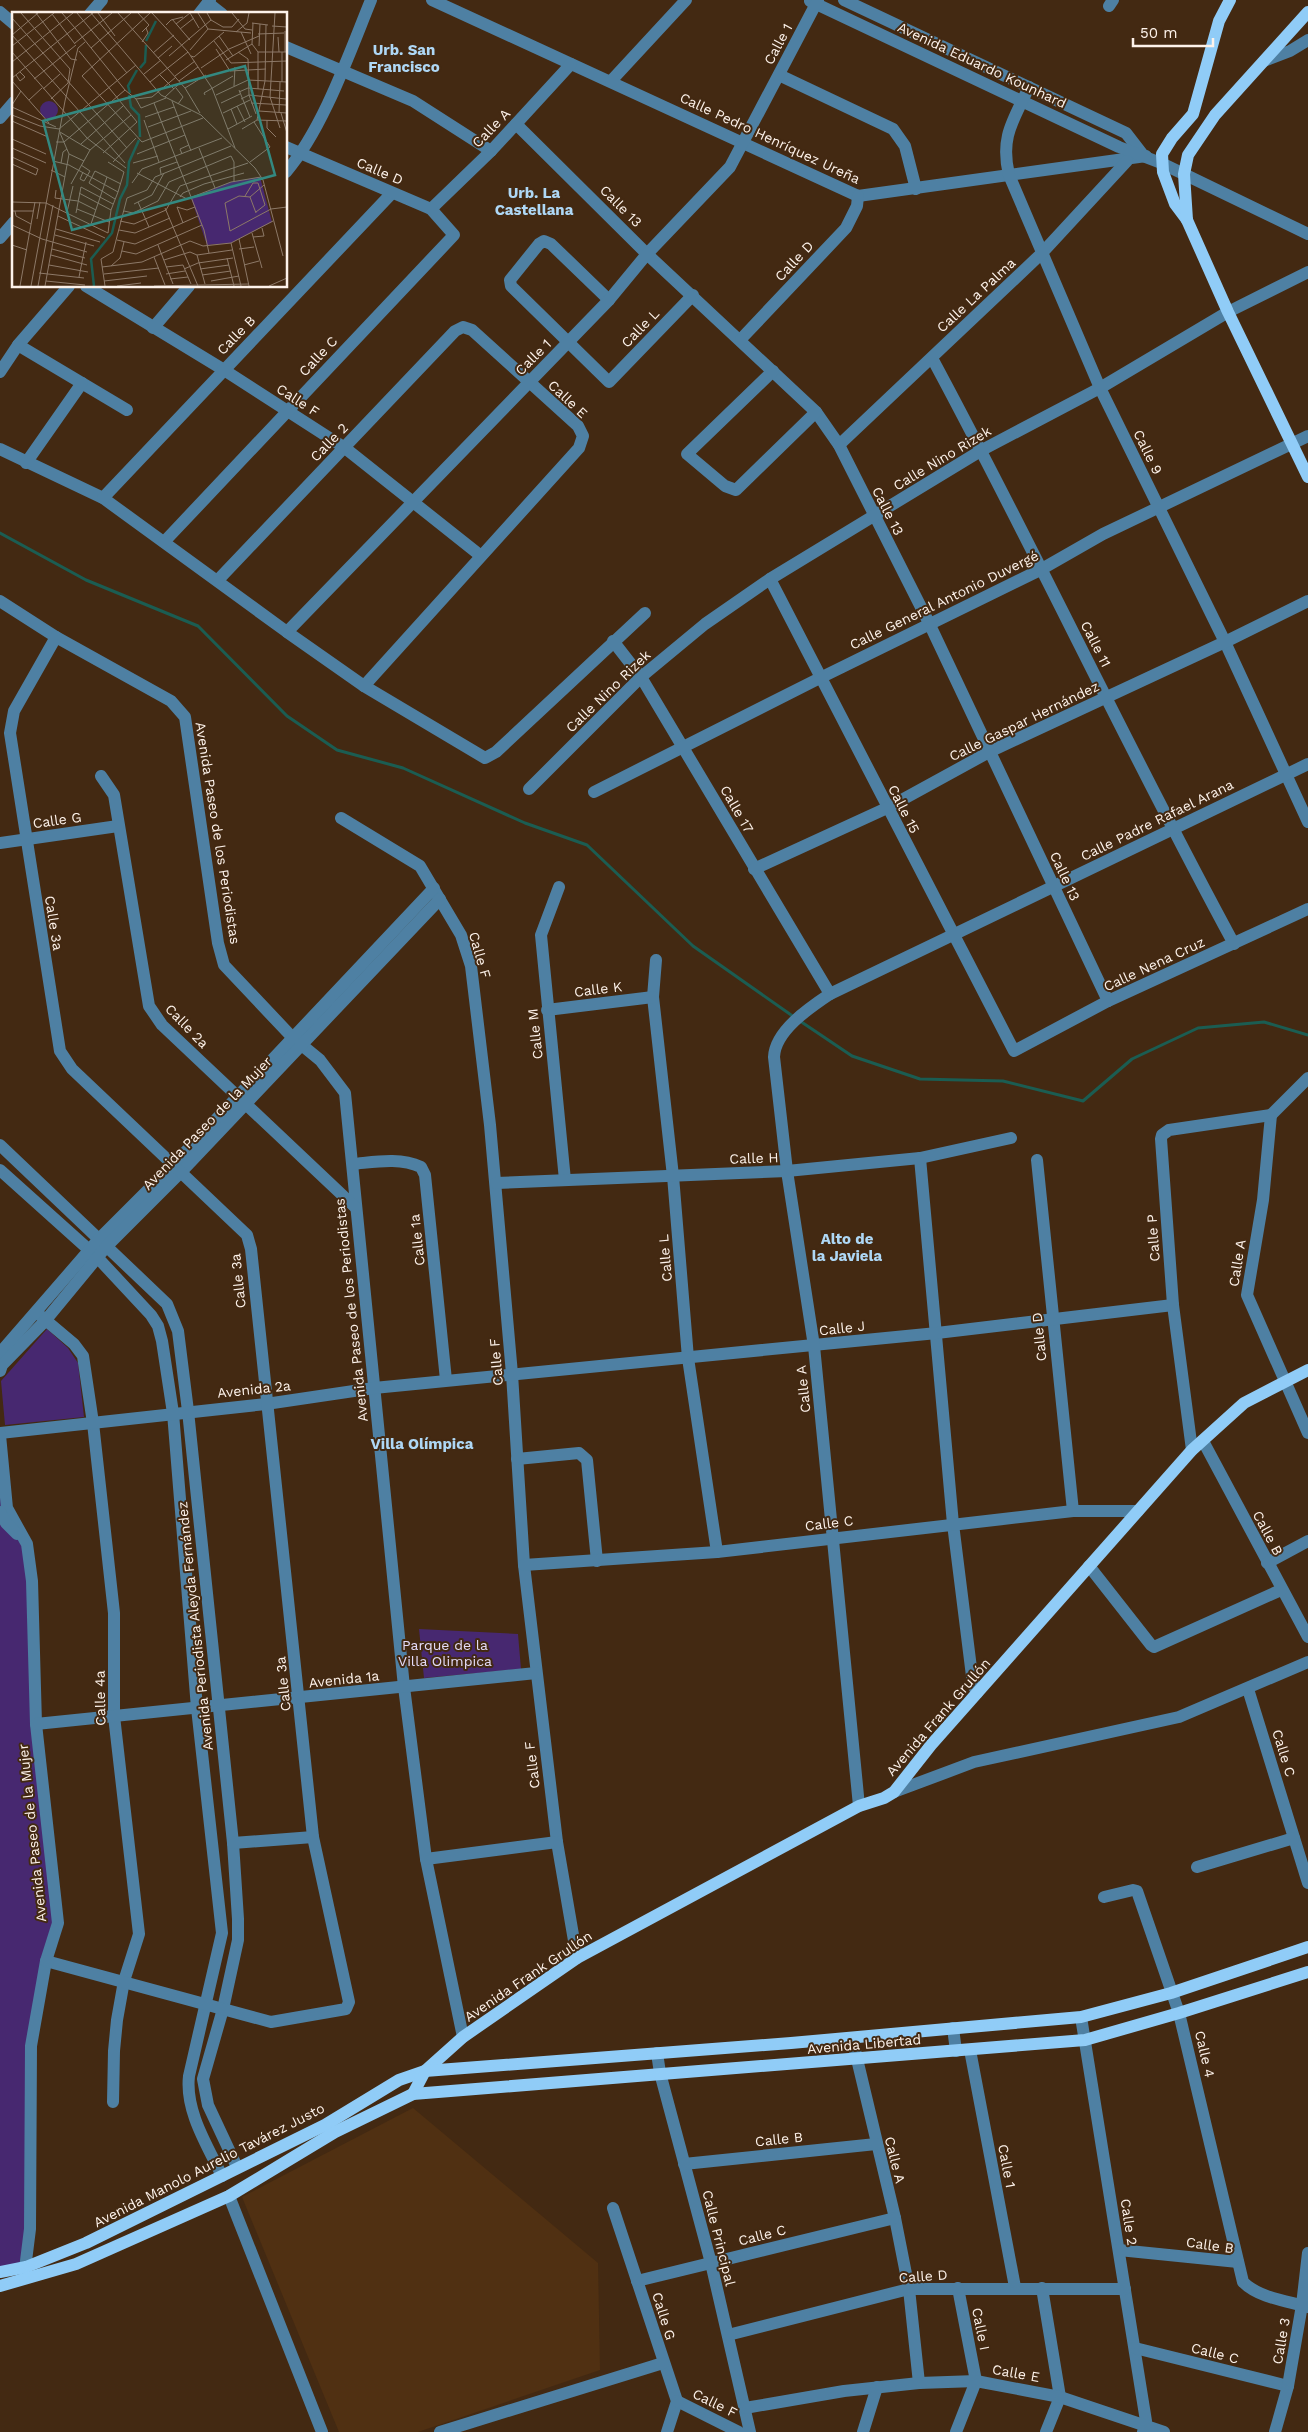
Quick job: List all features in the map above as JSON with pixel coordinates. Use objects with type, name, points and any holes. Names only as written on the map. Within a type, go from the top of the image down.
[{"type":"main road","points":[[1230,0],[1219,21],[1207,58],[1193,114],[1165,147],[1161,163],[1176,204],[1187,220],[1228,312],[1308,477]]},
{"type":"main road","points":[[1187,220],[1184,174],[1188,155],[1215,115],[1264,61],[1286,46],[1308,12]]},
{"type":"main road","points":[[1197,103],[1215,115]]},
{"type":"main road","name":"Avenida Frank Grullón","points":[[413,2094],[425,2072],[463,2037],[577,1958],[859,1806],[884,1798],[894,1792],[931,1744],[1192,1450],[1244,1403],[1308,1370]]},
{"type":"main road","name":"Avenida Libertad","points":[[425,2072],[852,2038],[1081,2017],[1171,1993],[1308,1947]]},
{"type":"main road","name":"Avenida Libertad","points":[[413,2094],[856,2060],[1084,2040],[1179,2013],[1308,1972]]},
{"type":"main road","name":"Avenida Manolo Aurelio Tavárez Justo","points":[[0,2272],[26,2267],[86,2243],[325,2124],[399,2080],[425,2072]]},
{"type":"main road","name":"Avenida Manolo Aurelio Tavárez Justo","points":[[0,2286],[76,2264],[229,2196],[335,2132],[413,2094]]},
{"type":"street","points":[[92,12],[102,0]]},
{"type":"street","points":[[288,170],[302,154],[342,72],[371,0]]},
{"type":"street","name":"Calle Pedro Henríquez Ureña","points":[[432,0],[858,196],[1127,161],[1144,155]]},
{"type":"street","points":[[611,81],[686,0]]},
{"type":"street","name":"Avenida Eduardo Kounhard","points":[[844,0],[1126,133],[1144,155]]},
{"type":"street","points":[[201,12],[209,1],[220,12]]},
{"type":"street","name":"Avenida Eduardo Kounhard","points":[[815,1],[1119,147],[1144,155],[1308,234]]},
{"type":"street","name":"Calle 1","points":[[287,632],[569,343],[609,300],[647,254],[730,167],[815,1]]},
{"type":"street","points":[[0,12],[12,22]]},
{"type":"street","points":[[1286,46],[1308,40]]},
{"type":"street","points":[[288,48],[413,101],[491,151]]},
{"type":"street","name":"Calle A","points":[[431,209],[491,151],[571,64]]},
{"type":"street","points":[[779,74],[893,129],[905,146],[916,189]]},
{"type":"street","name":"Calle 9","points":[[1030,88],[1006,138],[1006,160],[1009,176],[1100,388],[1225,642],[1308,822]]},
{"type":"street","points":[[0,118],[12,104]]},
{"type":"street","name":"Calle 13","points":[[516,124],[647,254],[741,339],[816,412],[838,445],[929,623],[1108,1001]]},
{"type":"street","name":"Calle D","points":[[288,148],[431,209],[454,235]]},
{"type":"street","name":"Calle La Palma","points":[[838,445],[1041,254],[1127,161]]},
{"type":"street","name":"Calle B","points":[[104,498],[392,193]]},
{"type":"street","name":"Calle D","points":[[741,339],[846,228],[855,212],[858,196]]},
{"type":"street","points":[[6,237],[12,226]]},
{"type":"street","name":"Calle C","points":[[164,542],[454,235]]},
{"type":"street","points":[[569,343],[511,286],[510,280],[513,274],[539,244],[544,241],[551,244],[609,300]]},
{"type":"street","name":"Calle Nino Rizek","points":[[529,789],[641,677],[705,624],[770,579],[982,450],[1100,388],[1228,312],[1308,272]]},
{"type":"street","points":[[0,372],[18,345],[67,288]]},
{"type":"street","name":"Calle F","points":[[89,288],[224,370],[344,448],[481,556]]},
{"type":"street","points":[[153,328],[187,288]]},
{"type":"street","name":"Calle L","points":[[569,343],[609,382],[693,295]]},
{"type":"street","name":"Calle E","points":[[463,327],[472,330],[528,384],[578,426],[583,436],[579,448],[481,556]]},
{"type":"street","name":"Calle 2","points":[[218,580],[455,331],[463,327]]},
{"type":"street","points":[[18,345],[126,410]]},
{"type":"street","name":"Calle 11","points":[[932,358],[982,450],[1040,570],[1172,830],[1234,944]]},
{"type":"street","points":[[772,371],[687,454],[725,486],[736,490],[816,412]]},
{"type":"street","points":[[26,463],[82,383]]},
{"type":"street","name":"Calle General Antonio Duvergé","points":[[594,792],[929,623],[1040,570],[1103,534],[1308,436]]},
{"type":"street","points":[[0,449],[26,463],[104,498],[364,686],[486,758],[496,752],[645,613]]},
{"type":"street","points":[[364,686],[481,556]]},
{"type":"street","name":"Calle 15","points":[[770,579],[1014,1051]]},
{"type":"street","points":[[0,601],[56,638]]},
{"type":"street","name":"Calle Gaspar Hernández","points":[[754,869],[887,808],[991,751],[1225,642],[1308,601]]},
{"type":"street","name":"Avenida Paseo de los Periodistas","points":[[56,638],[171,701],[185,716],[218,943],[224,965],[297,1041],[320,1060],[345,1093],[404,1687],[426,1859],[463,2037]]},
{"type":"street","name":"Calle 3a","points":[[56,638],[14,710],[10,733],[60,1051],[72,1069],[247,1235],[251,1249],[266,1404],[300,1699],[313,1837],[349,2002],[346,2009],[271,2022],[223,2009]]},
{"type":"street","name":"Calle 17","points":[[613,641],[641,677],[830,994]]},
{"type":"street","name":"Calle Padre Rafael Arana","points":[[830,994],[1308,764]]},
{"type":"street","name":"Calle 2a","points":[[101,776],[114,795],[149,1006],[162,1025],[356,1208]]},
{"type":"street","name":"Calle F","points":[[341,818],[420,866],[461,934],[471,966],[496,1183],[512,1374],[524,1565],[556,1842],[577,1958]]},
{"type":"street","name":"Calle G","points":[[0,843],[118,826]]},
{"type":"street","name":"Calle M","points":[[559,887],[541,935],[565,1180]]},
{"type":"street","name":"Avenida Paseo de la Mujer","points":[[0,1371],[2,1365],[102,1243],[177,1169],[437,894]]},
{"type":"street","name":"Calle Nena Cruz","points":[[1014,1051],[1108,1001],[1308,909]]},
{"type":"street","name":"Calle L","points":[[656,960],[653,997],[672,1176],[688,1358],[717,1552]]},
{"type":"street","name":"Calle A","points":[[830,994],[802,1012],[776,1045],[774,1057],[787,1171],[814,1346],[859,1806]]},
{"type":"street","name":"Calle K","points":[[547,1010],[653,997]]},
{"type":"street","points":[[1271,1115],[1308,1078]]},
{"type":"street","name":"Calle A","points":[[1271,1115],[1263,1200],[1247,1295],[1283,1382],[1308,1434]]},
{"type":"street","name":"Calle P","points":[[1192,1450],[1173,1305],[1162,1135],[1169,1130],[1271,1115]]},
{"type":"street","name":"Calle H","points":[[496,1183],[787,1171],[920,1158],[1011,1138]]},
{"type":"street","name":"Avenida Periodista Aleyda Fernández","points":[[0,1145],[167,1304],[174,1316],[178,1331],[233,1842],[238,1930],[223,2009],[203,2079],[208,2105],[237,2167]]},
{"type":"street","points":[[920,1158],[953,1524],[973,1684],[978,1693]]},
{"type":"street","name":"Calle D","points":[[1037,1160],[1073,1511]]},
{"type":"street","name":"Calle 1a","points":[[353,1164],[394,1161],[411,1162],[421,1167],[425,1175],[446,1380]]},
{"type":"street","name":"Avenida Periodista Aleyda Fernández","points":[[0,1170],[93,1254],[150,1315],[158,1326],[162,1341],[173,1413],[197,1708],[222,1933],[187,2093],[191,2109],[222,2176]]},
{"type":"street","name":"Calle J","points":[[512,1374],[937,1334],[1173,1305]]},
{"type":"street","name":"Avenida Paseo de la Mujer","points":[[0,1353],[41,1317]]},
{"type":"street","name":"Calle 4a","points":[[41,1317],[74,1344],[83,1356],[93,1423],[114,1613],[114,1716],[139,1934],[124,1981],[114,2051],[113,2102]]},
{"type":"street","name":"Avenida 2a","points":[[0,1434],[188,1411],[266,1404],[374,1388],[512,1374]]},
{"type":"street","name":"Avenida Paseo de la Mujer","points":[[0,1434],[7,1508],[26,1544],[32,1581],[36,1724],[58,1923],[46,1961],[31,2046],[30,2229],[24,2280]]},
{"type":"street","name":"Calle B","points":[[1203,1441],[1281,1590],[1308,1637]]},
{"type":"street","points":[[517,1459],[579,1454],[584,1456],[587,1460],[597,1561]]},
{"type":"street","name":"Calle C","points":[[524,1565],[717,1552],[1073,1511],[1138,1511]]},
{"type":"street","points":[[0,1512],[6,1523],[26,1544]]},
{"type":"street","points":[[1267,1563],[1308,1541]]},
{"type":"street","points":[[1089,1566],[1154,1647],[1281,1590]]},
{"type":"street","points":[[894,1792],[974,1762],[1179,1717],[1308,1662]]},
{"type":"street","name":"Avenida 1a","points":[[36,1724],[217,1705],[300,1699],[536,1673]]},
{"type":"street","name":"Calle C","points":[[1248,1689],[1308,1883]]},
{"type":"street","points":[[233,1842],[313,1837]]},
{"type":"street","points":[[1197,1867],[1294,1838]]},
{"type":"street","points":[[426,1859],[556,1842]]},
{"type":"street","name":"Calle 4","points":[[1104,1897],[1133,1890],[1137,1891],[1179,2013],[1238,2262]]},
{"type":"street","points":[[46,1961],[207,2003],[223,2009]]},
{"type":"street","name":"Calle 2","points":[[1081,2017],[1135,2348],[1146,2421],[1144,2429]]},
{"type":"street","points":[[953,2028],[956,2051]]},
{"type":"street","name":"Calle A","points":[[852,2038],[895,2218],[909,2289],[919,2383]]},
{"type":"street","name":"Calle 1","points":[[970,2050],[1015,2287]]},
{"type":"street","name":"Calle Principal","points":[[657,2053],[660,2074],[711,2263],[750,2432]]},
{"type":"street","name":"Calle B","points":[[684,2164],[876,2144]]},
{"type":"street","points":[[229,2196],[322,2432]]},
{"type":"street","name":"Calle G","points":[[613,2208],[677,2401]]},
{"type":"street","name":"Calle C","points":[[637,2281],[895,2218]]},
{"type":"street","name":"Calle B","points":[[1119,2250],[1238,2262],[1243,2282],[1250,2289],[1305,2306]]},
{"type":"street","name":"Calle 3","points":[[1275,2432],[1288,2386],[1305,2306],[1308,2253]]},
{"type":"street","name":"Calle D","points":[[728,2335],[909,2289],[1015,2287],[1125,2289]]},
{"type":"street","name":"Calle I","points":[[958,2288],[976,2381]]},
{"type":"street","points":[[1042,2288],[1060,2397],[1046,2432]]},
{"type":"street","name":"Calle C","points":[[1135,2348],[1288,2386]]},
{"type":"street","points":[[440,2432],[663,2363]]},
{"type":"street","points":[[956,2432],[976,2381]]},
{"type":"street","name":"Calle E","points":[[745,2408],[877,2387],[976,2381],[1060,2397],[1144,2429]]},
{"type":"street","points":[[863,2432],[877,2387]]},
{"type":"street","points":[[667,2432],[677,2401]]},
{"type":"street","name":"Calle F","points":[[677,2401],[739,2432]]},
{"type":"street","points":[[1144,2429],[1164,2432]]},
{"type":"shaded area","points":[[413,2108],[598,2263],[600,2370],[418,2432],[339,2432],[242,2197]]},
{"type":"green space","points":[[47,1329],[68,1348],[78,1363],[84,1417],[5,1425],[1,1381]]},
{"type":"green space","points":[[0,1435],[7,1507],[27,1544],[33,1675],[58,1923],[31,2046],[31,2264],[0,2270]]},
{"type":"green space","name":"Parque de la Villa Olimpica","points":[[419,1629],[518,1634],[521,1669],[424,1678]]},
{"type":"waterway","points":[[0,533],[86,580],[198,626],[287,716],[337,750],[403,768],[525,823],[587,845],[693,946],[794,1017]]},
{"type":"waterway","points":[[800,1021],[852,1056],[920,1079],[1003,1081],[1083,1101],[1132,1059],[1198,1028],[1264,1022],[1308,1035]]},
{"type":"district","name":"Urb. San Francisco","points":[[404,58]]},
{"type":"district","name":"Urb. La Castellana","points":[[534,202]]},
{"type":"district","name":"Alto de la Javiela","points":[[847,1248]]},
{"type":"district","name":"Villa Olímpica","points":[[422,1444]]}]
